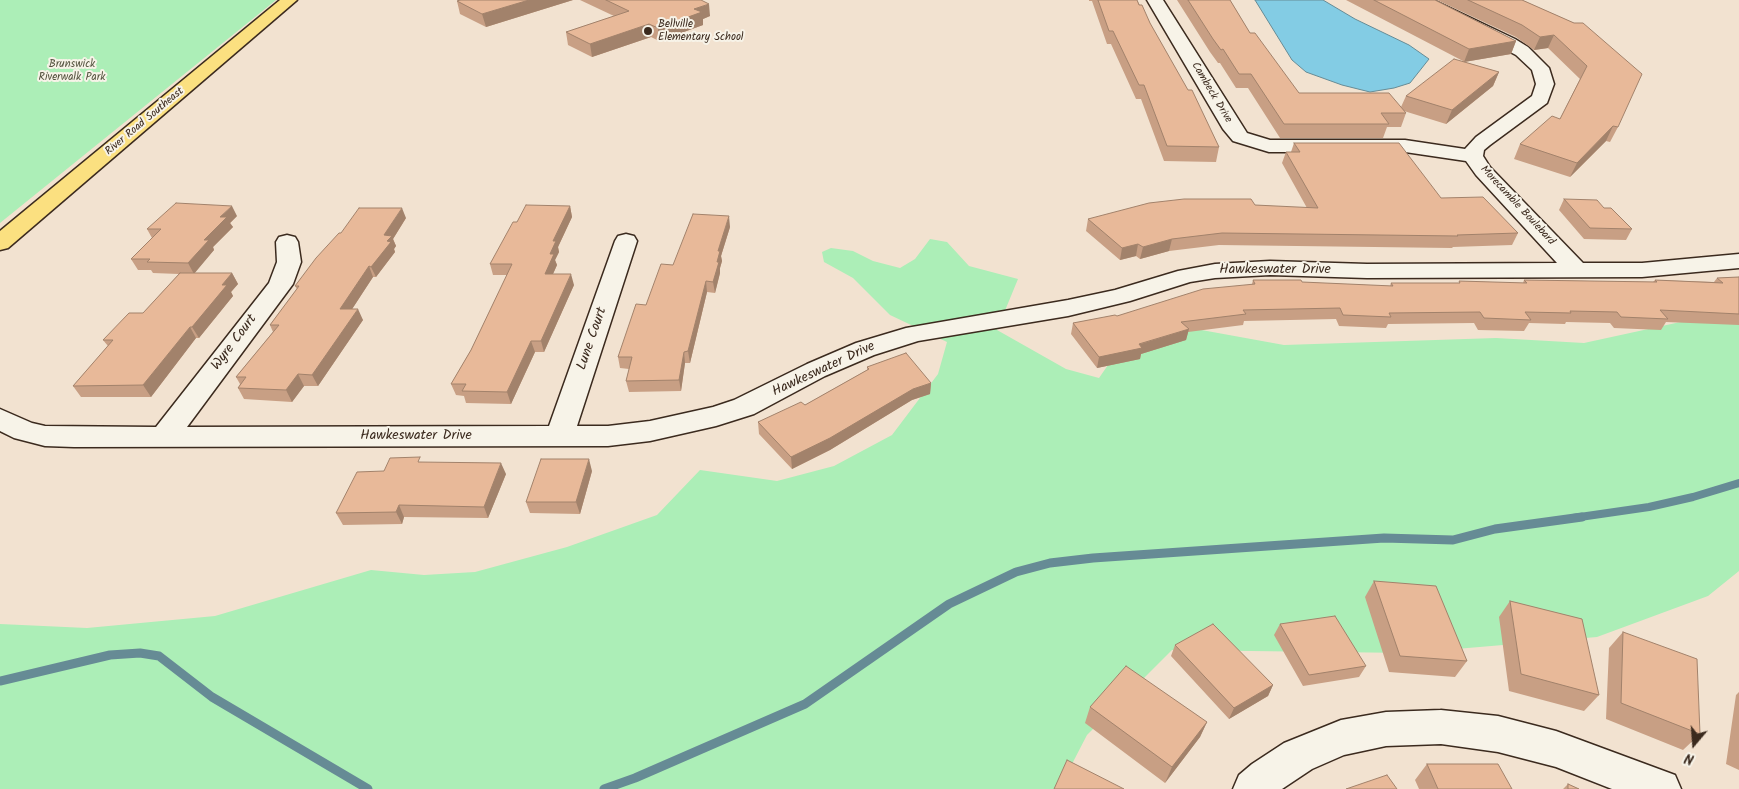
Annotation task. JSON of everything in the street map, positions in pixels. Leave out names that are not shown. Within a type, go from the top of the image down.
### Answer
[{"type":"main road","name":"River Road Southeast","points":[[0,243],[289,0]]},
{"type":"street","name":"Cambeck Drive","points":[[1155,0],[1233,129],[1240,137],[1268,146],[1405,146],[1473,156]]},
{"type":"street","name":"Morecamble Boulebard","points":[[1421,0],[1510,43],[1532,59],[1544,76],[1545,84],[1540,99],[1482,141],[1475,148],[1473,156],[1483,171],[1576,270]]},
{"type":"street","name":"Lune Court","points":[[559,437],[626,241]]},
{"type":"street","name":"Wyre Court","points":[[164,437],[281,284],[290,262],[288,242]]},
{"type":"street","name":"Hawkeswater Drive","points":[[0,419],[24,431],[45,436],[608,436],[650,432],[716,416],[744,407],[839,360],[888,341],[916,334],[1095,303],[1186,276],[1215,271],[1270,268],[1367,271],[1576,270],[1667,268],[1739,261]]},
{"type":"street","points":[[1253,789],[1266,777],[1298,756],[1342,738],[1386,729],[1441,727],[1498,734],[1556,749],[1661,789]]},
{"type":"green space","name":"Brunswick Riverwalk Park","points":[[0,0],[276,0],[0,223]]},
{"type":"green space","points":[[930,239],[947,242],[969,266],[1018,279],[997,330],[1066,369],[1099,378],[1126,339],[1174,325],[1284,345],[1496,338],[1584,343],[1685,321],[1739,317],[1739,571],[1708,596],[1597,637],[1409,653],[1172,650],[1087,735],[1059,789],[0,789],[0,624],[87,628],[215,616],[371,570],[424,575],[475,572],[567,547],[657,515],[700,470],[777,481],[834,466],[892,435],[938,374],[947,342],[890,315],[853,278],[824,262],[822,252],[831,248],[853,251],[873,261],[900,268],[915,259]]},
{"type":"water","points":[[1255,0],[1323,0],[1355,19],[1409,45],[1429,59],[1410,83],[1394,88],[1370,92],[1342,85],[1306,72],[1292,60]]},
{"type":"building","points":[[529,0],[482,14],[457,1]]},
{"type":"building","points":[[606,0],[701,0],[709,4],[694,9],[702,12],[658,28],[649,24],[590,44],[566,32],[629,11]]},
{"type":"building","points":[[1098,0],[1137,0],[1139,5],[1142,5],[1150,23],[1188,90],[1192,90],[1219,147],[1167,146],[1144,85],[1139,85],[1113,31],[1109,31]]},
{"type":"building","points":[[1188,0],[1230,0],[1250,33],[1255,33],[1299,93],[1389,93],[1406,113],[1381,113],[1389,124],[1284,124],[1251,74],[1239,74],[1223,49],[1221,50],[1213,39]]},
{"type":"building","points":[[1374,0],[1435,0],[1516,41],[1469,49]]},
{"type":"building","points":[[1468,0],[1522,0],[1574,23],[1583,23],[1642,74],[1618,127],[1613,126],[1577,163],[1520,144],[1552,116],[1560,119],[1587,66],[1554,35],[1540,37],[1522,25]]},
{"type":"building","points":[[1454,59],[1499,72],[1452,110],[1406,96]]},
{"type":"building","points":[[1294,143],[1399,143],[1441,198],[1483,197],[1518,233],[1458,236],[1222,233],[1172,239],[1143,247],[1138,244],[1122,248],[1088,219],[1149,203],[1184,199],[1251,199],[1255,205],[1318,208],[1286,152],[1300,152]]},
{"type":"building","points":[[1564,199],[1597,200],[1604,208],[1611,208],[1632,229],[1590,228]]},
{"type":"building","points":[[176,203],[232,206],[220,217],[227,217],[204,240],[209,240],[188,263],[147,262],[150,259],[131,259],[161,229],[147,229]]},
{"type":"building","points":[[526,205],[570,206],[553,241],[556,241],[550,254],[554,254],[545,274],[571,274],[541,341],[531,341],[507,392],[462,391],[466,384],[451,384],[471,350],[512,264],[490,264],[513,222],[517,222]]},
{"type":"building","points":[[359,208],[402,208],[384,235],[392,236],[387,241],[391,242],[371,267],[369,266],[340,309],[358,309],[312,375],[298,374],[286,390],[238,388],[246,377],[236,377],[279,325],[270,325],[299,286],[295,286],[316,258],[341,233]]},
{"type":"building","points":[[693,214],[729,216],[718,251],[720,251],[717,262],[719,262],[713,282],[706,281],[688,351],[684,352],[679,380],[626,381],[632,357],[618,357],[636,304],[646,305],[661,264],[673,265]]},
{"type":"building","points":[[180,273],[232,273],[222,285],[227,285],[143,385],[73,386],[113,340],[103,340],[129,313],[143,313]]},
{"type":"building","points":[[1739,277],[1739,314],[1660,310],[1668,319],[1621,317],[1617,312],[1570,311],[1571,313],[1525,312],[1531,320],[1484,318],[1480,312],[1389,313],[1391,317],[1343,315],[1340,308],[1243,310],[1246,314],[1181,322],[1189,329],[1139,344],[1142,348],[1099,357],[1073,323],[1117,316],[1203,289],[1255,284],[1253,280],[1301,280],[1302,282],[1393,286],[1391,283],[1460,283],[1459,281],[1527,283],[1524,280],[1657,282],[1655,280],[1723,283],[1717,278]]},
{"type":"building","points":[[906,353],[931,383],[913,389],[830,438],[791,457],[758,422],[801,402],[805,405],[869,369],[867,367]]},
{"type":"building","points":[[420,457],[418,462],[501,463],[484,507],[399,505],[396,512],[336,513],[357,472],[384,471],[390,458]]},
{"type":"building","points":[[541,459],[589,459],[576,502],[526,502]]},
{"type":"building","points":[[1374,581],[1436,586],[1467,661],[1400,656]]},
{"type":"building","points":[[1510,601],[1582,619],[1599,695],[1521,674]]},
{"type":"building","points":[[1335,616],[1366,666],[1309,675],[1280,624]]},
{"type":"building","points":[[1213,624],[1273,685],[1234,708],[1175,645]]},
{"type":"building","points":[[1623,632],[1697,659],[1700,734],[1621,703]]},
{"type":"building","points":[[1126,666],[1207,722],[1172,767],[1090,707]]},
{"type":"building","points":[[1067,760],[1124,789],[1054,789]]},
{"type":"building","points":[[1427,764],[1498,764],[1512,789],[1438,789]]},
{"type":"building","points":[[1387,775],[1397,789],[1346,789]]},
{"type":"building","points":[[1568,784],[1579,789],[1568,789]]},
{"type":"waterway","points":[[1573,518],[1649,507],[1693,497],[1739,483]]},
{"type":"waterway","points":[[604,789],[635,778],[805,704],[949,604],[1016,572],[1050,563],[1093,558],[1384,538],[1453,540],[1495,529],[1582,517]]},
{"type":"waterway","points":[[0,681],[110,655],[140,653],[159,656],[212,697],[368,789]]},
{"type":"place","name":"Bellville Elementary School","points":[[648,31]]}]
